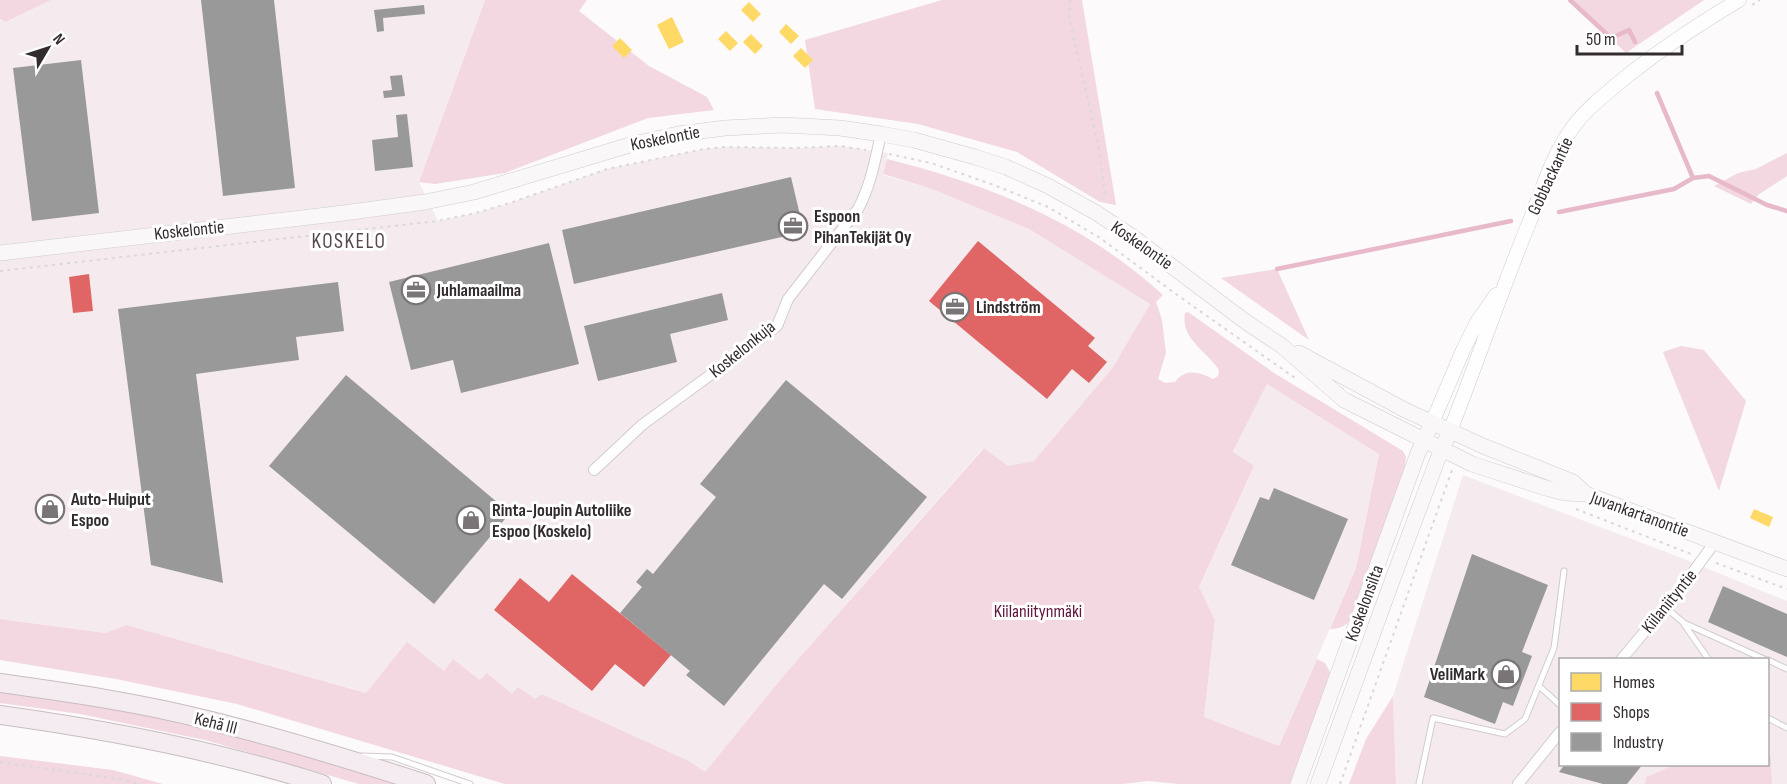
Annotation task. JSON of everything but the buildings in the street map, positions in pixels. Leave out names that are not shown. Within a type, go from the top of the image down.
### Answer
[{"type":"highway","name":"Kehä III","points":[[0,683],[83,694],[210,720],[337,755],[426,784]]},
{"type":"highway","name":"Kehä III","points":[[0,715],[71,725],[204,752],[322,784]]},
{"type":"main road","name":"Koskelontie","points":[[0,253],[425,202],[474,192],[633,144],[678,134],[725,128],[783,126],[840,128],[940,147],[1006,167],[1048,186],[1095,212],[1133,237],[1246,322],[1282,346],[1344,400],[1424,441]]},
{"type":"main road","name":"Koskelontie","points":[[1282,346],[1432,423],[1573,482],[1586,494]]},
{"type":"main road","name":"Koskelonsilta","points":[[1298,784],[1432,423]]},
{"type":"main road","name":"Koskelonsilta","points":[[1318,784],[1450,431]]},
{"type":"main road","name":"Juvankartanontie","points":[[1424,441],[1440,455],[1549,489],[1565,493],[1586,494],[1787,569]]},
{"type":"street","name":"Gobbackantie","points":[[1450,431],[1492,322],[1503,286],[1558,152],[1574,126],[1606,93],[1656,53],[1688,30],[1745,3]]},
{"type":"street","name":"Koskelonkuja","points":[[594,470],[642,425],[777,326],[788,299],[858,209],[868,187],[881,134]]},
{"type":"street","name":"Gobbackantie","points":[[1432,423],[1477,322],[1503,286]]},
{"type":"street","name":"Kiilaniityntie","points":[[1623,658],[1685,583],[1715,542]]},
{"type":"street","points":[[1518,784],[1559,733]]},
{"type":"lane","points":[[1419,784],[1433,718],[1505,734],[1525,719],[1554,648],[1564,571]]},
{"type":"lane","points":[[1665,607],[1683,623],[1708,658]]},
{"type":"lane","points":[[1683,623],[1762,658]]},
{"type":"lane","points":[[1769,661],[1787,669]]},
{"type":"lane","points":[[1539,686],[1559,704]]},
{"type":"lane","points":[[1769,719],[1787,728]]},
{"type":"lane","points":[[337,755],[392,757],[470,784]]},
{"type":"path","points":[[1070,0],[1069,18],[1098,144],[1105,192],[1095,212]]},
{"type":"path","points":[[1745,3],[1760,0]]},
{"type":"path","points":[[0,271],[438,221],[513,202],[607,169],[704,149],[840,146],[878,151],[931,163],[1048,207],[1100,238],[1296,378]]},
{"type":"path","points":[[1340,784],[1454,467],[1440,455]]},
{"type":"path","points":[[1571,507],[1787,589]]},
{"type":"path","points":[[0,762],[141,784]]},
{"type":"shaded area","points":[[51,0],[485,0],[419,182],[438,221],[513,202],[607,169],[704,149],[840,146],[888,153],[883,175],[929,188],[1029,229],[1150,304],[1113,367],[1034,461],[1008,466],[983,448],[786,673],[705,772],[689,761],[542,694],[536,699],[512,694],[480,680],[453,659],[444,671],[367,693],[127,625],[105,633],[0,619],[0,19],[7,22]]},
{"type":"shaded area","points":[[1267,384],[1379,454],[1356,568],[1279,746],[1204,717],[1215,620],[1199,587],[1254,466],[1233,453]]},
{"type":"shaded area","points":[[1463,475],[1674,555],[1787,601],[1787,784],[1772,784],[1771,758],[1769,757],[1769,658],[1559,658],[1559,766],[1669,766],[1646,777],[1645,784],[1396,784],[1393,696]]},
{"type":"green space","points":[[0,0],[51,0],[6,22],[0,19]]},
{"type":"green space","points":[[485,0],[587,0],[579,11],[649,66],[707,97],[714,110],[648,118],[505,173],[435,184],[419,182]]},
{"type":"green space","points":[[942,0],[1082,0],[1116,205],[1100,202],[1017,152],[918,124],[815,109],[805,40]]},
{"type":"green space","points":[[1570,0],[1704,0],[1626,53]]},
{"type":"green space","points":[[1787,153],[1787,176],[1758,195],[1751,204],[1714,186],[1738,173],[1756,169]]},
{"type":"green space","name":"Kiilaniitynmäki","points":[[887,159],[962,181],[1034,209],[1101,247],[1132,269],[1163,295],[1156,302],[1162,320],[1166,353],[1158,379],[1165,383],[1175,382],[1188,373],[1197,373],[1213,379],[1218,376],[1219,370],[1214,363],[1190,337],[1185,322],[1185,313],[1188,312],[1274,373],[1403,451],[1406,457],[1405,466],[1350,621],[1336,629],[1330,629],[1356,568],[1379,454],[1267,384],[1233,452],[1254,466],[1199,587],[1215,620],[1204,717],[1279,746],[1317,659],[1325,663],[1331,674],[1291,784],[1179,784],[1148,781],[1123,784],[505,784],[237,704],[116,679],[0,660],[0,619],[105,633],[127,625],[366,693],[407,642],[444,671],[453,659],[480,680],[487,673],[512,694],[518,687],[535,699],[542,694],[689,761],[705,772],[786,673],[984,448],[1008,466],[1034,461],[1113,367],[1150,304],[1029,229],[929,188],[883,174]]},
{"type":"green space","points":[[1277,269],[1309,340],[1221,278]]},
{"type":"green space","points":[[1681,346],[1704,350],[1746,401],[1719,491],[1663,352]]},
{"type":"green space","points":[[0,691],[121,710],[200,728],[318,760],[395,784],[359,784],[205,740],[80,714],[0,703]]},
{"type":"green space","points":[[1393,696],[1396,784],[1349,784],[1366,739]]},
{"type":"green space","points":[[0,756],[113,770],[163,784],[0,784]]},
{"type":"green space","points":[[1769,756],[1771,757],[1772,784],[1645,784],[1646,777],[1669,766],[1769,766]]},
{"type":"waterway","points":[[1570,0],[1611,38],[1629,30],[1635,42]]},
{"type":"waterway","points":[[1657,93],[1693,178],[1709,176],[1767,205],[1787,211]]},
{"type":"waterway","points":[[1559,212],[1674,189],[1693,178]]},
{"type":"waterway","points":[[1277,269],[1511,221]]},
{"type":"place","name":"Espoon PihanTekijät Oy","points":[[793,226]]},
{"type":"place","name":"Juhlamaailma","points":[[416,290]]},
{"type":"place","name":"Lindström","points":[[955,307]]},
{"type":"place","name":"Auto-Huiput Espoo","points":[[50,509]]},
{"type":"place","name":"Rinta-Joupin Autoliike Espoo (Koskelo)","points":[[471,520]]},
{"type":"place","name":"VeliMark","points":[[1506,674]]},
{"type":"district","name":"KOSKELO","points":[[349,241]]}]
